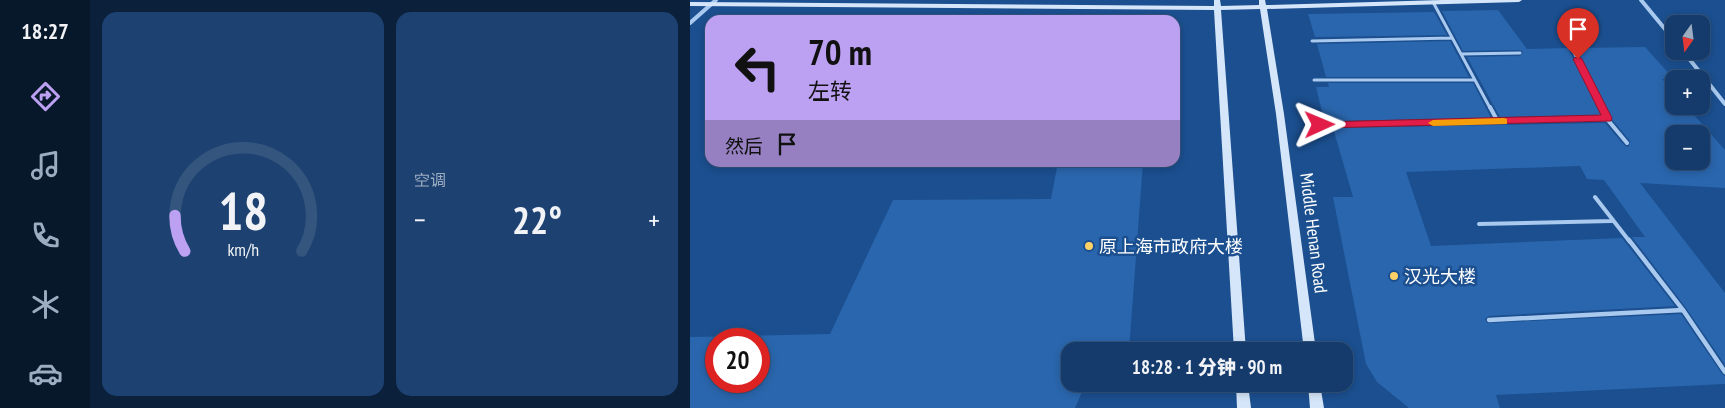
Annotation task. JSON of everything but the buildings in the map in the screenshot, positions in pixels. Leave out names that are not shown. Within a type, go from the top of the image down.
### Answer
[{"type":"street","points":[[690,4],[713,2],[1262,4],[1519,0]]},
{"type":"street","points":[[1641,0],[1665,29]]},
{"type":"street","points":[[690,23],[713,2]]},
{"type":"street","points":[[1217,4],[1239,342]]},
{"type":"street","name":"Middle Henan Road","points":[[1262,4],[1280,114],[1309,342]]},
{"type":"street","points":[[1690,60],[1725,104]]},
{"type":"street","points":[[1243,392],[1244,408]]},
{"type":"street","points":[[1315,392],[1317,408]]},
{"type":"lane","points":[[1433,2],[1498,122]]},
{"type":"lane","points":[[1312,41],[1452,38]]},
{"type":"lane","points":[[1570,44],[1608,118],[1627,143]]},
{"type":"lane","points":[[1461,54],[1520,53]]},
{"type":"lane","points":[[1314,80],[1474,80]]},
{"type":"lane","points":[[1320,125],[1608,118]]},
{"type":"lane","points":[[1595,197],[1683,310],[1725,372]]},
{"type":"lane","points":[[1479,224],[1612,221]]},
{"type":"lane","points":[[1489,320],[1683,310]]},
{"type":"slow traffic","points":[[1433,123],[1504,121]]},
{"type":"place","name":"原上海市政府大楼","points":[[1089,246]]},
{"type":"place","name":"汉光大楼","points":[[1394,276]]},
{"type":"route","points":[[1320,125],[1608,118],[1578,59]]}]
